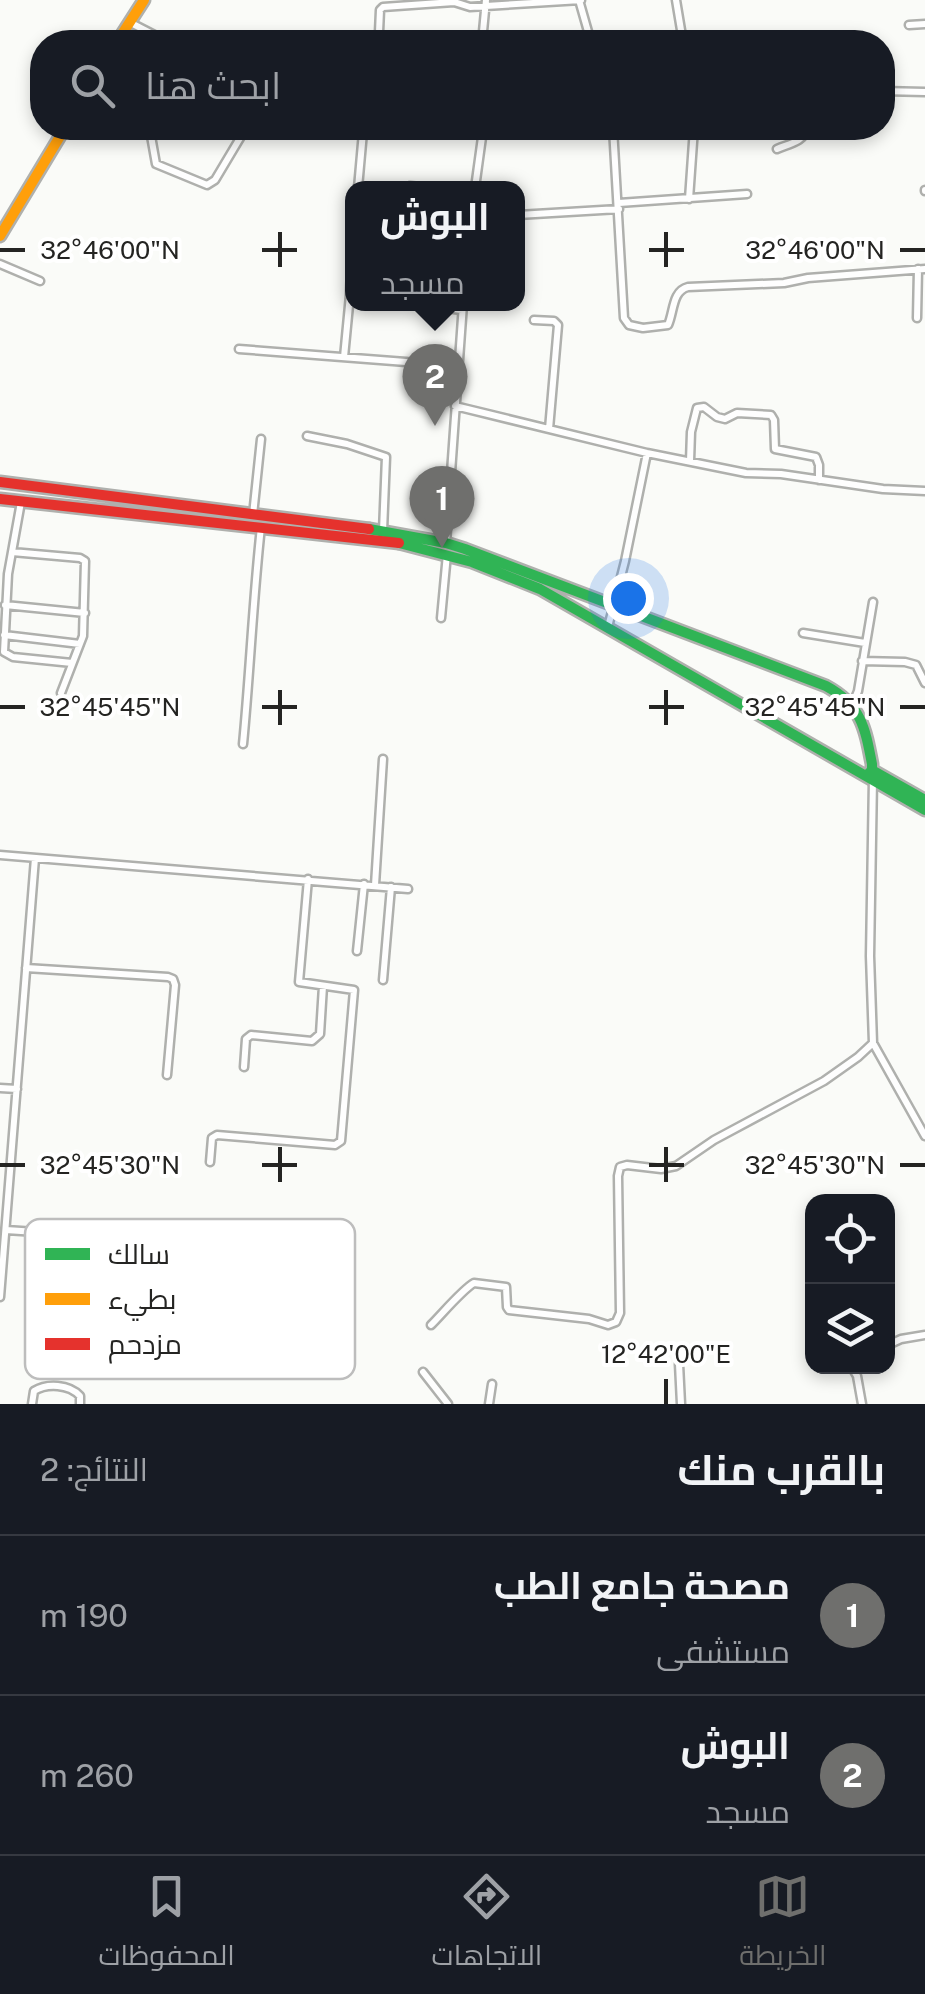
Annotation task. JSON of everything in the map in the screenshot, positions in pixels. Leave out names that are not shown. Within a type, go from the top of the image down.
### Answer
[{"type":"street","points":[[124,30],[144,0]]},
{"type":"street","points":[[379,30],[383,7],[580,0],[588,30]]},
{"type":"street","points":[[676,0],[681,30]]},
{"type":"street","points":[[483,30],[486,3]]},
{"type":"street","points":[[129,22],[145,30]]},
{"type":"street","points":[[909,25],[925,24]]},
{"type":"street","points":[[895,91],[925,92]]},
{"type":"street","points":[[0,236],[58,140]]},
{"type":"street","points":[[152,140],[156,164],[207,185],[215,180],[239,140]]},
{"type":"street","points":[[359,181],[362,140]]},
{"type":"street","points":[[476,181],[482,140]]},
{"type":"street","points":[[614,140],[624,318],[629,325],[668,325],[677,294],[688,286],[784,284],[808,278],[921,269],[917,318]]},
{"type":"street","points":[[689,199],[693,140]]},
{"type":"street","points":[[776,149],[798,140]]},
{"type":"street","points":[[525,215],[747,194]]},
{"type":"street","points":[[0,264],[40,281]]},
{"type":"street","points":[[344,357],[349,311]]},
{"type":"street","points":[[440,618],[462,311]]},
{"type":"street","points":[[534,320],[554,320],[558,325],[549,430]]},
{"type":"street","points":[[239,349],[406,362],[457,370]]},
{"type":"street","points":[[455,406],[647,453],[746,472],[925,491]]},
{"type":"street","points":[[690,461],[696,408],[704,407],[725,420],[737,413],[764,414],[774,420],[775,449],[816,458],[819,480]]},
{"type":"street","points":[[308,436],[386,456],[383,532]]},
{"type":"street","points":[[252,515],[261,438]]},
{"type":"street","points":[[608,628],[647,453]]},
{"type":"street","points":[[0,482],[261,525],[447,548]]},
{"type":"street","points":[[0,499],[252,515],[383,532],[447,548],[506,572],[613,605],[825,685],[853,703],[864,722],[870,775],[872,1044],[925,1136]]},
{"type":"street","points":[[21,500],[3,647],[9,655],[72,664]]},
{"type":"street","points":[[244,744],[261,525]]},
{"type":"street","points":[[12,552],[83,559],[86,564],[80,644],[61,693]]},
{"type":"street","points":[[543,584],[608,628],[925,810]]},
{"type":"street","points":[[853,703],[873,602]]},
{"type":"street","points":[[6,606],[85,614]]},
{"type":"street","points":[[803,634],[864,644]]},
{"type":"street","points":[[4,635],[80,644]]},
{"type":"street","points":[[862,661],[916,665],[925,684]]},
{"type":"street","points":[[375,885],[382,759]]},
{"type":"street","points":[[870,775],[925,800]]},
{"type":"street","points":[[0,855],[408,888]]},
{"type":"street","points":[[0,1297],[35,858]]},
{"type":"street","points":[[210,1162],[214,1135],[335,1145],[341,1142],[354,990],[301,984],[308,879]]},
{"type":"street","points":[[357,951],[364,884]]},
{"type":"street","points":[[382,980],[392,887]]},
{"type":"street","points":[[26,968],[173,979],[167,1075]]},
{"type":"street","points":[[244,1067],[246,1038],[250,1035],[312,1041],[319,1036],[323,986]]},
{"type":"street","points":[[431,1325],[472,1283],[506,1288],[509,1310],[589,1319],[608,1325],[616,1322],[620,1313],[620,1167],[676,1166],[714,1140],[824,1080],[872,1044]]},
{"type":"street","points":[[0,1088],[17,1088]]},
{"type":"street","points":[[895,1342],[925,1335]]},
{"type":"street","points":[[679,1364],[681,1404]]},
{"type":"street","points":[[423,1372],[448,1404]]},
{"type":"street","points":[[856,1374],[862,1404]]},
{"type":"street","points":[[490,1404],[492,1384]]},
{"type":"street","points":[[31,1403],[36,1390],[52,1386],[76,1391],[80,1404]]},
{"type":"street","points":[[438,1390],[438,1404]]},
{"type":"traffic: fast","points":[[369,529],[465,549],[826,686],[847,701],[860,718],[872,764],[866,776]]},
{"type":"traffic: fast","points":[[399,543],[472,562],[540,589],[925,810]]},
{"type":"traffic: fast","points":[[872,770],[925,800]]},
{"type":"traffic: slow","points":[[125,30],[144,0]]},
{"type":"traffic: slow","points":[[0,236],[58,140]]},
{"type":"traffic: jam","points":[[0,482],[369,529]]},
{"type":"traffic: jam","points":[[0,499],[399,543]]},
{"type":"place","name":"البوش","points":[[435,426]]},
{"type":"place","name":"مصحة جامع الطب","points":[[442,548]]}]
